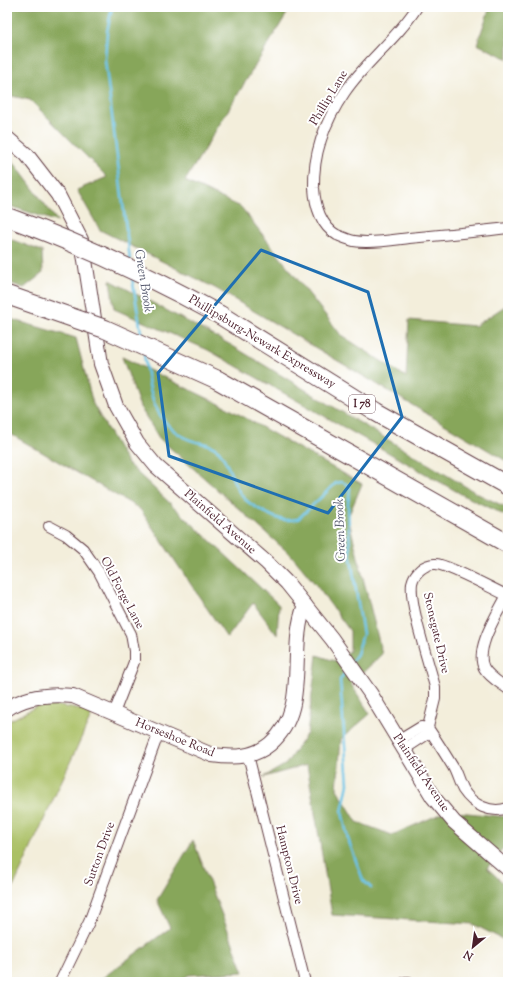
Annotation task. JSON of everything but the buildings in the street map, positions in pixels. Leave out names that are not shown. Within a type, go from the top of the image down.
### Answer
[{"type":"highway","name":"Phillipsburg-Newark Expressway","points":[[7,217],[92,251],[183,295],[220,315],[376,412],[508,486]]},
{"type":"highway","points":[[7,296],[105,329],[218,380],[508,544]]},
{"type":"main road","name":"Plainfield Avenue","points":[[7,138],[27,155],[44,174],[58,195],[78,234],[86,260],[101,364],[116,406],[133,437],[156,466],[267,563],[305,605],[340,650],[370,693],[433,797],[454,822],[508,869]]},
{"type":"main road","name":"Horseshoe Road","points":[[7,709],[38,696],[60,695],[84,700],[212,755],[229,758],[248,755],[267,746],[277,738],[285,728],[292,713],[295,698],[298,629],[305,605]]},
{"type":"street","name":"Phillip Lane","points":[[417,7],[404,26],[356,76],[321,135],[316,155],[314,178],[315,198],[319,214],[332,232],[354,241],[387,240],[508,228]]},
{"type":"street","name":"Old Forge Lane","points":[[49,526],[66,535],[84,550],[99,572],[131,634],[134,662],[114,713]]},
{"type":"street","name":"Stonegate Drive","points":[[428,728],[435,698],[435,687],[414,604],[412,582],[420,569],[427,564],[440,564],[507,596]]},
{"type":"street","points":[[507,596],[482,646],[481,657],[484,668],[488,673],[508,689]]},
{"type":"street","points":[[401,746],[421,727],[428,728],[454,770],[463,789],[472,801],[489,810],[496,811],[508,808]]},
{"type":"street","name":"Sutton Drive","points":[[60,982],[89,922],[159,732]]},
{"type":"street","name":"Hampton Drive","points":[[248,755],[306,982]]},
{"type":"highlighted area","points":[[261,250],[368,292],[402,417],[328,513],[169,456],[158,373]]},
{"type":"green space","points":[[7,7],[291,7],[185,181],[241,207],[341,335],[406,377],[409,320],[475,326],[508,304],[508,462],[215,288],[100,230],[77,190],[107,177],[30,100],[7,95]]},
{"type":"green space","points":[[490,7],[508,7],[508,59],[477,44]]},
{"type":"green space","points":[[7,157],[15,164],[58,222],[7,205]]},
{"type":"green space","points":[[7,238],[42,251],[43,273],[24,288],[7,282]]},
{"type":"green space","points":[[110,280],[231,345],[478,494],[508,508],[508,517],[461,494],[208,350],[114,309]]},
{"type":"green space","points":[[7,318],[76,338],[93,404],[127,463],[279,605],[277,635],[253,603],[227,638],[140,509],[7,432]]},
{"type":"green space","points":[[122,357],[228,408],[362,484],[348,517],[382,654],[351,684],[370,714],[341,739],[337,789],[357,822],[392,835],[447,811],[508,817],[508,842],[487,868],[508,887],[508,942],[473,924],[332,915],[307,765],[264,777],[286,764],[307,733],[317,655],[335,661],[350,651],[350,631],[316,585],[292,556],[159,438],[140,407]]},
{"type":"green space","points":[[43,703],[93,712],[7,901],[7,722]]},
{"type":"green space","points":[[193,840],[244,972],[189,975],[177,982],[97,982],[170,928],[157,900]]},
{"type":"waterway","name":"Green Brook","points":[[112,7],[107,32],[105,60],[130,260]]},
{"type":"waterway","name":"Green Brook","points":[[132,277],[142,338]]},
{"type":"waterway","name":"Green Brook","points":[[144,354],[154,404],[167,424],[176,432],[188,439],[212,446],[219,451],[226,462],[239,492],[255,507],[276,518],[287,520],[298,519],[336,483],[342,482],[348,485],[350,488],[348,504],[350,553],[363,634],[357,654],[352,661]]},
{"type":"waterway","name":"Green Brook","points":[[347,669],[340,680],[348,784],[342,812],[348,839],[363,880],[371,888]]}]
